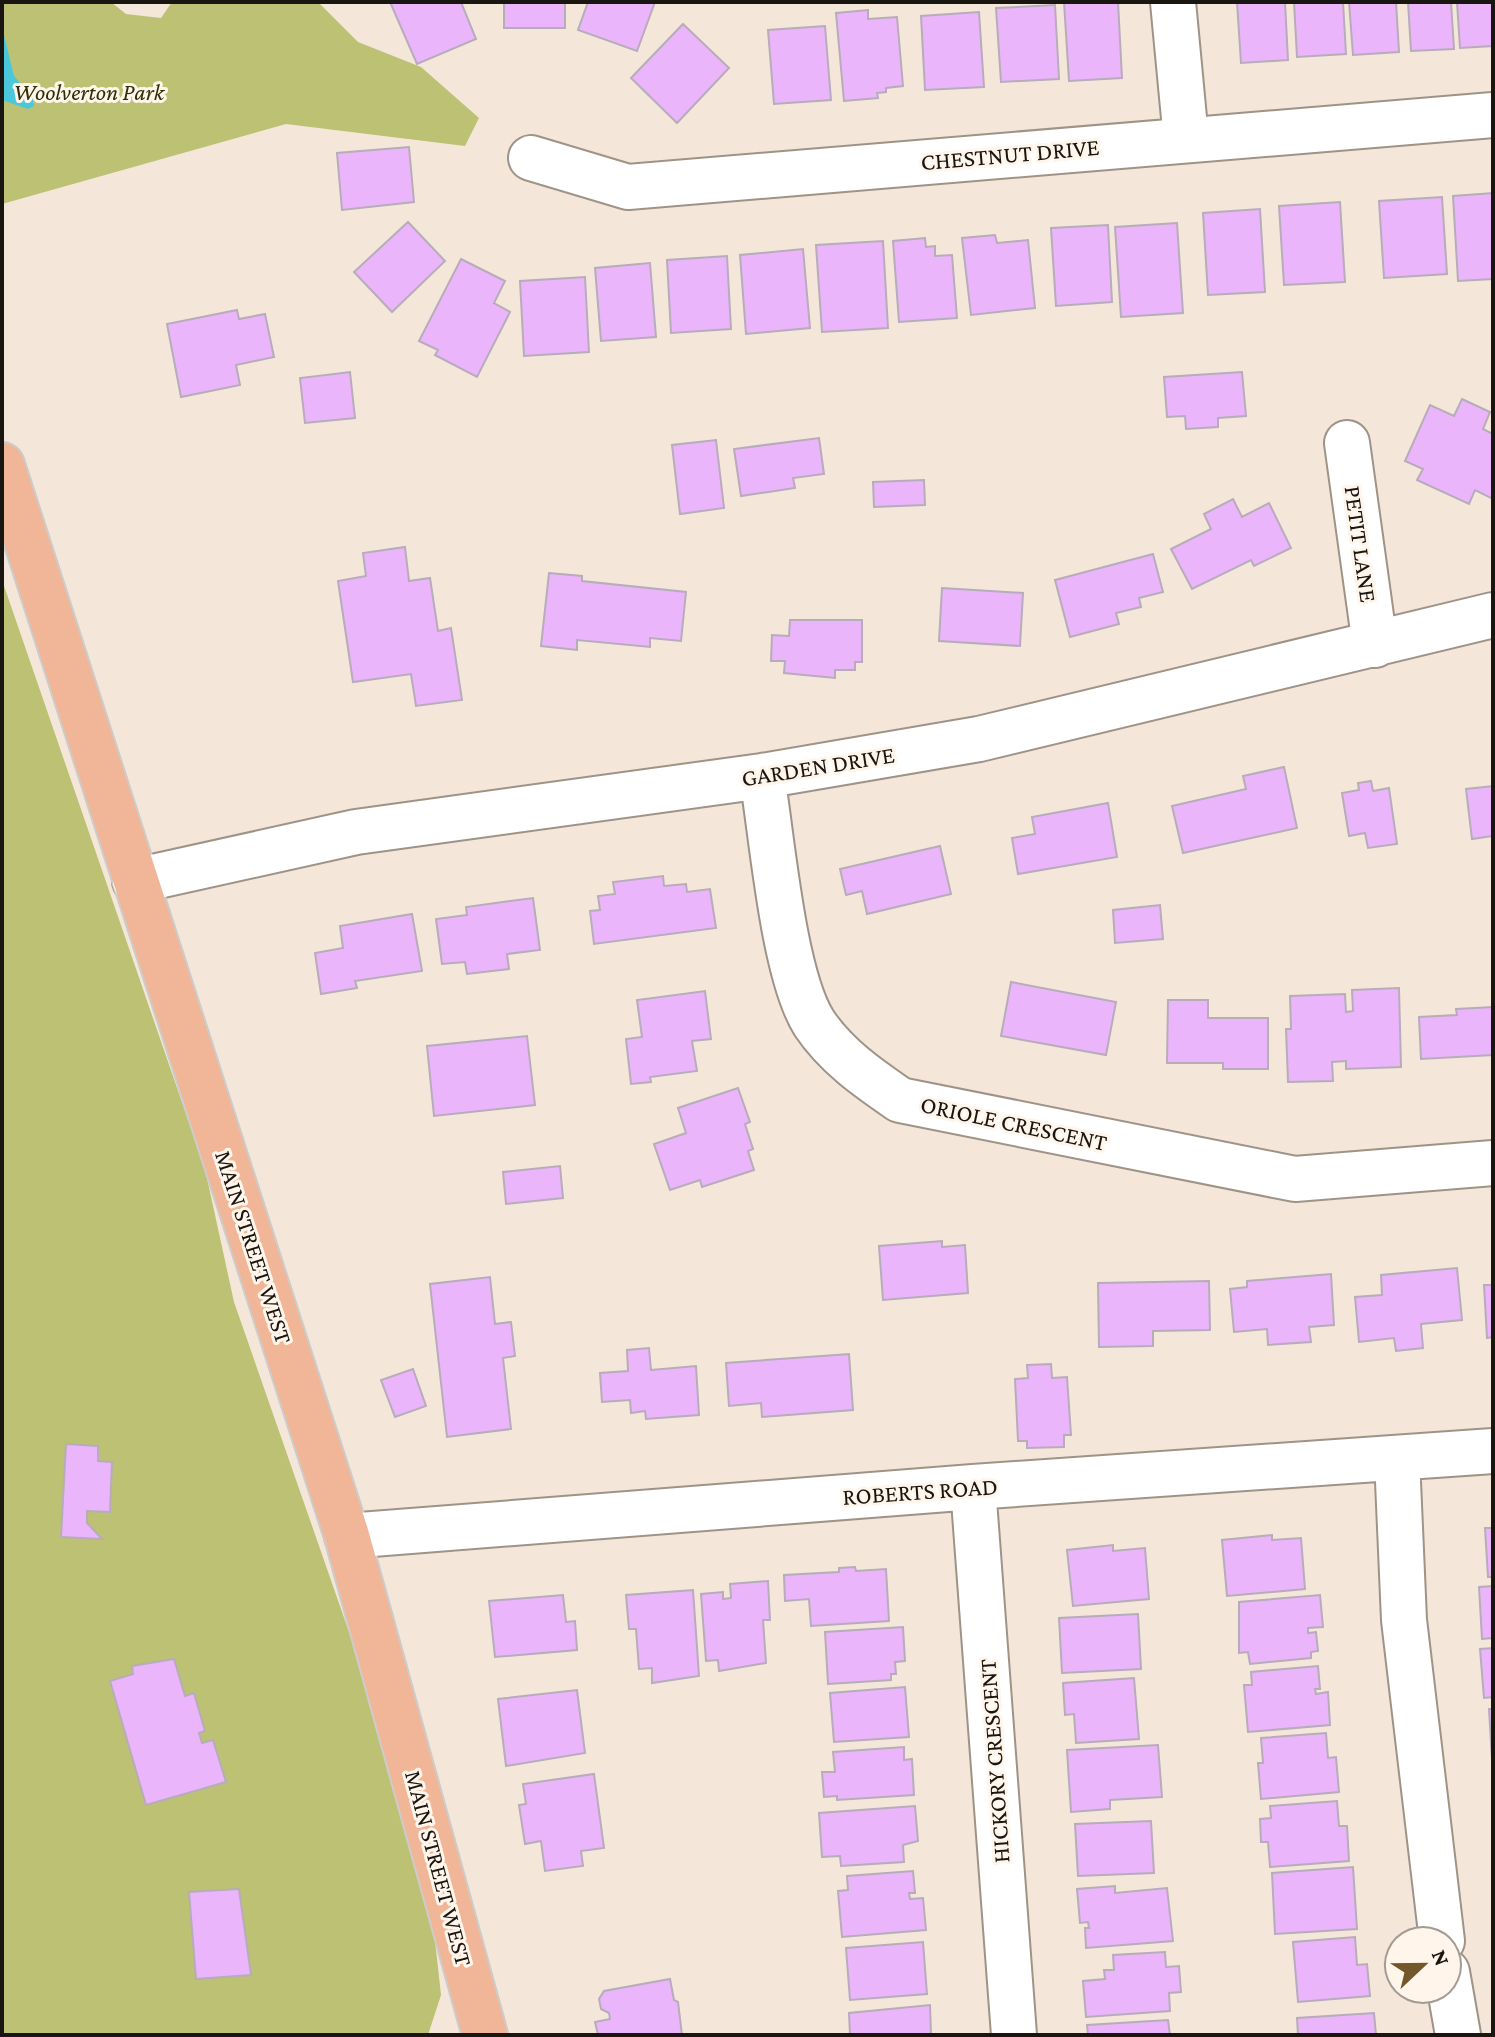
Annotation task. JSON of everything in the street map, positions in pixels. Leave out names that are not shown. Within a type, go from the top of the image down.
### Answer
[{"type":"main road","name":"MAIN STREET WEST","points":[[2,465],[347,1536],[485,2035]]},
{"type":"street","points":[[1173,2],[1186,139]]},
{"type":"street","name":"CHESTNUT DRIVE","points":[[531,158],[628,187],[1493,115]]},
{"type":"street","name":"PETIT LANE","points":[[1347,443],[1375,645]]},
{"type":"street","name":"GARDEN DRIVE","points":[[135,881],[356,832],[762,776],[979,739],[1493,615]]},
{"type":"street","name":"ORIOLE CRESCENT","points":[[762,776],[792,960],[813,1021],[848,1063],[900,1100],[1295,1179],[1493,1163]]},
{"type":"street","name":"ROBERTS ROAD","points":[[347,1536],[973,1487],[1493,1451]]},
{"type":"street","points":[[1397,1458],[1404,1620],[1440,1925]]},
{"type":"street","name":"HICKORY CRESCENT","points":[[973,1487],[1014,2035]]},
{"type":"street","points":[[1453,2005],[1458,2035]]},
{"type":"green space","name":"Woolverton Park","points":[[2,2],[111,2],[126,14],[161,18],[172,2],[318,2],[358,42],[421,67],[479,118],[465,146],[286,124],[2,204]]},
{"type":"green space","points":[[2,580],[205,1169],[234,1302],[425,1850],[441,1995],[428,2035],[2,2035]]},
{"type":"water","points":[[2,27],[14,76],[32,96],[34,106],[28,109],[2,100]]},
{"type":"building","points":[[390,2],[461,2],[476,39],[417,64]]},
{"type":"building","points":[[504,2],[565,2],[565,28],[504,28]]},
{"type":"building","points":[[588,2],[655,2],[637,51],[578,30]]},
{"type":"building","points":[[1064,2],[1118,2],[1122,78],[1069,81]]},
{"type":"building","points":[[1237,2],[1285,2],[1288,60],[1241,63]]},
{"type":"building","points":[[1294,2],[1343,2],[1346,54],[1297,57]]},
{"type":"building","points":[[1349,2],[1396,2],[1399,52],[1353,55]]},
{"type":"building","points":[[1408,2],[1451,2],[1454,49],[1411,51]]},
{"type":"building","points":[[1457,2],[1493,2],[1493,46],[1460,48]]},
{"type":"building","points":[[1055,5],[1059,79],[1001,82],[996,8]]},
{"type":"building","points":[[868,10],[868,19],[897,17],[903,86],[886,88],[886,92],[877,93],[878,98],[844,101],[836,13]]},
{"type":"building","points":[[979,12],[984,87],[925,90],[921,16]]},
{"type":"building","points":[[683,24],[729,68],[677,123],[631,78]]},
{"type":"building","points":[[825,26],[831,100],[774,104],[768,30]]},
{"type":"building","points":[[409,147],[414,202],[342,210],[337,153]]},
{"type":"building","points":[[1493,193],[1493,279],[1458,281],[1453,196]]},
{"type":"building","points":[[1442,197],[1447,274],[1384,278],[1379,201]]},
{"type":"building","points":[[1340,202],[1345,282],[1284,285],[1279,206]]},
{"type":"building","points":[[1260,209],[1265,292],[1208,295],[1203,213]]},
{"type":"building","points":[[408,222],[445,261],[392,312],[354,272]]},
{"type":"building","points":[[1177,223],[1183,313],[1121,317],[1115,227]]},
{"type":"building","points":[[1108,225],[1112,302],[1056,306],[1051,228]]},
{"type":"building","points":[[995,235],[997,243],[1028,240],[1035,308],[971,315],[962,238]]},
{"type":"building","points":[[925,238],[926,247],[935,246],[935,256],[952,255],[957,318],[899,322],[893,241]]},
{"type":"building","points":[[883,241],[888,328],[822,332],[816,245]]},
{"type":"building","points":[[803,249],[810,328],[746,334],[740,255]]},
{"type":"building","points":[[727,256],[731,329],[671,333],[667,260]]},
{"type":"building","points":[[461,259],[505,281],[494,303],[510,312],[477,377],[435,355],[438,350],[419,341]]},
{"type":"building","points":[[650,263],[656,337],[601,341],[595,268]]},
{"type":"building","points":[[585,277],[589,352],[524,356],[520,281]]},
{"type":"building","points":[[237,310],[239,319],[265,314],[274,357],[236,365],[240,385],[181,397],[167,324]]},
{"type":"building","points":[[350,372],[355,418],[305,423],[300,378]]},
{"type":"building","points":[[1242,372],[1246,416],[1218,418],[1218,427],[1186,429],[1185,416],[1167,417],[1164,377]]},
{"type":"building","points":[[1462,399],[1490,412],[1483,429],[1493,434],[1493,499],[1475,490],[1469,504],[1417,480],[1423,469],[1405,461],[1430,405],[1454,416]]},
{"type":"building","points":[[819,438],[824,474],[793,478],[795,488],[741,496],[734,449]]},
{"type":"building","points":[[716,440],[724,508],[680,514],[672,445]]},
{"type":"building","points":[[924,480],[925,505],[874,507],[873,482]]},
{"type":"building","points":[[1233,499],[1242,517],[1269,503],[1291,548],[1254,566],[1251,560],[1192,589],[1171,549],[1211,529],[1204,514]]},
{"type":"building","points":[[405,547],[409,581],[430,578],[438,631],[451,628],[462,700],[416,706],[411,674],[353,682],[338,581],[366,576],[363,553]]},
{"type":"building","points":[[1153,554],[1163,592],[1139,598],[1141,607],[1116,613],[1119,624],[1070,637],[1055,580]]},
{"type":"building","points":[[549,573],[582,576],[582,581],[686,592],[681,641],[650,638],[650,647],[577,640],[577,650],[541,646]]},
{"type":"building","points":[[942,588],[1023,593],[1020,646],[939,641]]},
{"type":"building","points":[[790,620],[862,620],[862,662],[855,662],[855,670],[835,670],[835,678],[784,673],[785,661],[771,661],[772,635],[789,636]]},
{"type":"building","points":[[1284,767],[1297,828],[1183,853],[1172,806],[1246,789],[1243,776]]},
{"type":"building","points":[[1371,781],[1373,791],[1389,788],[1397,844],[1368,848],[1365,833],[1349,836],[1342,793],[1359,790],[1358,783]]},
{"type":"building","points":[[1493,786],[1493,836],[1472,839],[1466,789]]},
{"type":"building","points":[[1108,803],[1117,857],[1018,874],[1012,838],[1035,834],[1032,817]]},
{"type":"building","points":[[940,846],[951,894],[867,914],[862,891],[846,895],[840,869]]},
{"type":"building","points":[[663,876],[664,886],[686,884],[687,892],[710,889],[716,928],[594,944],[590,911],[600,910],[598,896],[615,894],[613,882]]},
{"type":"building","points":[[533,898],[540,950],[507,954],[509,969],[467,974],[465,962],[442,964],[436,919],[467,915],[466,907]]},
{"type":"building","points":[[1160,905],[1163,939],[1115,943],[1113,910]]},
{"type":"building","points":[[412,914],[422,971],[355,981],[357,988],[321,994],[315,953],[343,948],[340,926]]},
{"type":"building","points":[[1011,982],[1116,1002],[1106,1055],[1001,1036]]},
{"type":"building","points":[[1399,988],[1401,1067],[1346,1069],[1346,1061],[1332,1062],[1333,1081],[1288,1082],[1286,1029],[1291,1029],[1290,996],[1345,994],[1346,1012],[1353,1011],[1352,990]]},
{"type":"building","points":[[705,991],[711,1039],[692,1041],[697,1071],[650,1077],[651,1082],[631,1084],[626,1039],[642,1037],[637,1000]]},
{"type":"building","points":[[1168,1000],[1208,1000],[1208,1018],[1268,1018],[1268,1069],[1223,1069],[1223,1063],[1167,1063]]},
{"type":"building","points":[[1493,1007],[1493,1055],[1421,1059],[1419,1017],[1457,1015],[1456,1009]]},
{"type":"building","points":[[527,1036],[535,1105],[434,1116],[427,1046]]},
{"type":"building","points":[[738,1088],[750,1122],[745,1124],[753,1149],[748,1151],[754,1170],[702,1187],[700,1180],[670,1190],[654,1144],[686,1133],[678,1108]]},
{"type":"building","points":[[560,1166],[563,1198],[506,1204],[503,1172]]},
{"type":"building","points":[[942,1241],[942,1247],[965,1245],[968,1293],[883,1300],[879,1246]]},
{"type":"building","points":[[1457,1268],[1462,1320],[1421,1324],[1423,1348],[1396,1351],[1394,1338],[1359,1342],[1355,1297],[1382,1295],[1381,1275]]},
{"type":"building","points":[[1331,1274],[1334,1325],[1309,1327],[1311,1342],[1268,1345],[1267,1329],[1234,1332],[1230,1289],[1247,1287],[1247,1281]]},
{"type":"building","points":[[490,1277],[495,1324],[511,1322],[515,1356],[503,1358],[511,1429],[447,1437],[430,1284]]},
{"type":"building","points":[[1209,1281],[1210,1330],[1153,1331],[1153,1346],[1099,1347],[1098,1283]]},
{"type":"building","points":[[1484,1285],[1493,1285],[1493,1337],[1487,1338]]},
{"type":"building","points":[[649,1348],[651,1370],[696,1366],[699,1415],[646,1419],[645,1411],[631,1413],[630,1400],[602,1402],[600,1373],[628,1371],[627,1350]]},
{"type":"building","points":[[849,1354],[853,1410],[762,1417],[761,1403],[729,1406],[726,1363]]},
{"type":"building","points":[[1051,1364],[1052,1378],[1067,1377],[1071,1435],[1064,1435],[1064,1447],[1027,1448],[1027,1441],[1018,1441],[1015,1379],[1028,1378],[1027,1365]]},
{"type":"building","points":[[413,1369],[426,1406],[395,1417],[381,1380]]},
{"type":"building","points":[[66,1444],[98,1446],[98,1461],[112,1462],[110,1512],[87,1511],[87,1523],[102,1539],[61,1537]]},
{"type":"building","points":[[1485,1528],[1493,1528],[1493,1577],[1488,1577]]},
{"type":"building","points":[[1272,1535],[1272,1540],[1301,1538],[1305,1589],[1227,1596],[1222,1540]]},
{"type":"building","points":[[1113,1545],[1113,1551],[1145,1548],[1149,1599],[1073,1606],[1067,1550]]},
{"type":"building","points":[[855,1567],[856,1571],[886,1569],[889,1621],[811,1626],[809,1599],[785,1601],[784,1575],[839,1572],[839,1568]]},
{"type":"building","points":[[768,1581],[770,1620],[763,1620],[766,1663],[719,1671],[718,1660],[706,1661],[701,1594],[723,1592],[723,1599],[731,1598],[730,1584]]},
{"type":"building","points":[[1493,1586],[1493,1638],[1482,1639],[1479,1587]]},
{"type":"building","points":[[693,1590],[699,1676],[652,1683],[652,1668],[639,1669],[636,1629],[629,1629],[626,1595]]},
{"type":"building","points":[[563,1595],[566,1622],[575,1621],[577,1650],[495,1657],[489,1601]]},
{"type":"building","points":[[1320,1595],[1323,1627],[1308,1628],[1308,1633],[1316,1632],[1318,1651],[1311,1652],[1311,1658],[1250,1664],[1248,1652],[1239,1653],[1239,1602]]},
{"type":"building","points":[[1138,1614],[1141,1669],[1062,1673],[1059,1618]]},
{"type":"building","points":[[903,1627],[905,1661],[895,1662],[896,1674],[891,1674],[891,1680],[828,1684],[825,1632]]},
{"type":"building","points":[[1493,1648],[1493,1697],[1484,1698],[1480,1649]]},
{"type":"building","points":[[174,1659],[185,1696],[194,1693],[205,1731],[199,1733],[202,1743],[213,1740],[226,1782],[146,1805],[110,1681],[133,1674],[132,1666]]},
{"type":"building","points":[[1318,1666],[1320,1689],[1315,1689],[1316,1694],[1328,1692],[1330,1725],[1248,1732],[1244,1685],[1252,1685],[1251,1672]]},
{"type":"building","points":[[1134,1678],[1139,1739],[1076,1743],[1074,1714],[1065,1715],[1063,1683]]},
{"type":"building","points":[[905,1687],[909,1737],[834,1742],[830,1693]]},
{"type":"building","points":[[577,1690],[585,1753],[506,1766],[498,1699]]},
{"type":"building","points":[[1489,1709],[1493,1709],[1493,1760],[1492,1760]]},
{"type":"building","points":[[1326,1733],[1328,1758],[1336,1757],[1339,1792],[1261,1799],[1258,1763],[1263,1763],[1261,1738]]},
{"type":"building","points":[[1158,1745],[1162,1797],[1110,1800],[1110,1809],[1071,1812],[1067,1750]]},
{"type":"building","points":[[904,1747],[904,1760],[912,1759],[914,1795],[837,1800],[837,1796],[824,1797],[822,1772],[835,1772],[833,1752]]},
{"type":"building","points":[[594,1774],[604,1848],[581,1851],[583,1866],[545,1871],[541,1841],[525,1844],[519,1805],[526,1804],[523,1784]]},
{"type":"building","points":[[1337,1801],[1339,1826],[1347,1826],[1349,1861],[1270,1867],[1268,1842],[1261,1842],[1260,1819],[1271,1818],[1270,1806]]},
{"type":"building","points":[[915,1806],[918,1841],[903,1845],[904,1862],[841,1866],[840,1856],[822,1857],[819,1813]]},
{"type":"building","points":[[1151,1821],[1154,1873],[1078,1876],[1075,1824]]},
{"type":"building","points":[[1353,1867],[1357,1929],[1275,1934],[1272,1873]]},
{"type":"building","points":[[913,1871],[915,1893],[909,1893],[910,1899],[923,1898],[926,1930],[842,1937],[838,1891],[848,1890],[847,1876]]},
{"type":"building","points":[[1115,1886],[1115,1893],[1167,1888],[1173,1941],[1086,1948],[1085,1928],[1089,1928],[1088,1922],[1080,1923],[1077,1889]]},
{"type":"building","points":[[239,1889],[251,1975],[196,1979],[189,1892]]},
{"type":"building","points":[[1355,1937],[1357,1965],[1367,1964],[1370,1996],[1298,2002],[1293,1942]]},
{"type":"building","points":[[923,1942],[927,1994],[850,2000],[846,1948]]},
{"type":"building","points":[[1165,1952],[1166,1967],[1179,1966],[1181,1992],[1169,1993],[1170,2011],[1086,2017],[1083,1981],[1105,1979],[1104,1970],[1114,1970],[1113,1955]]},
{"type":"building","points":[[670,1979],[674,2000],[678,2002],[682,2035],[598,2035],[595,2022],[610,2019],[609,2013],[601,2009],[599,1999],[604,1991]]},
{"type":"building","points":[[930,2005],[931,2035],[850,2035],[849,2013]]},
{"type":"building","points":[[1374,2013],[1376,2035],[1298,2035],[1297,2018]]},
{"type":"building","points":[[1168,2020],[1170,2035],[1088,2035],[1087,2025]]}]
